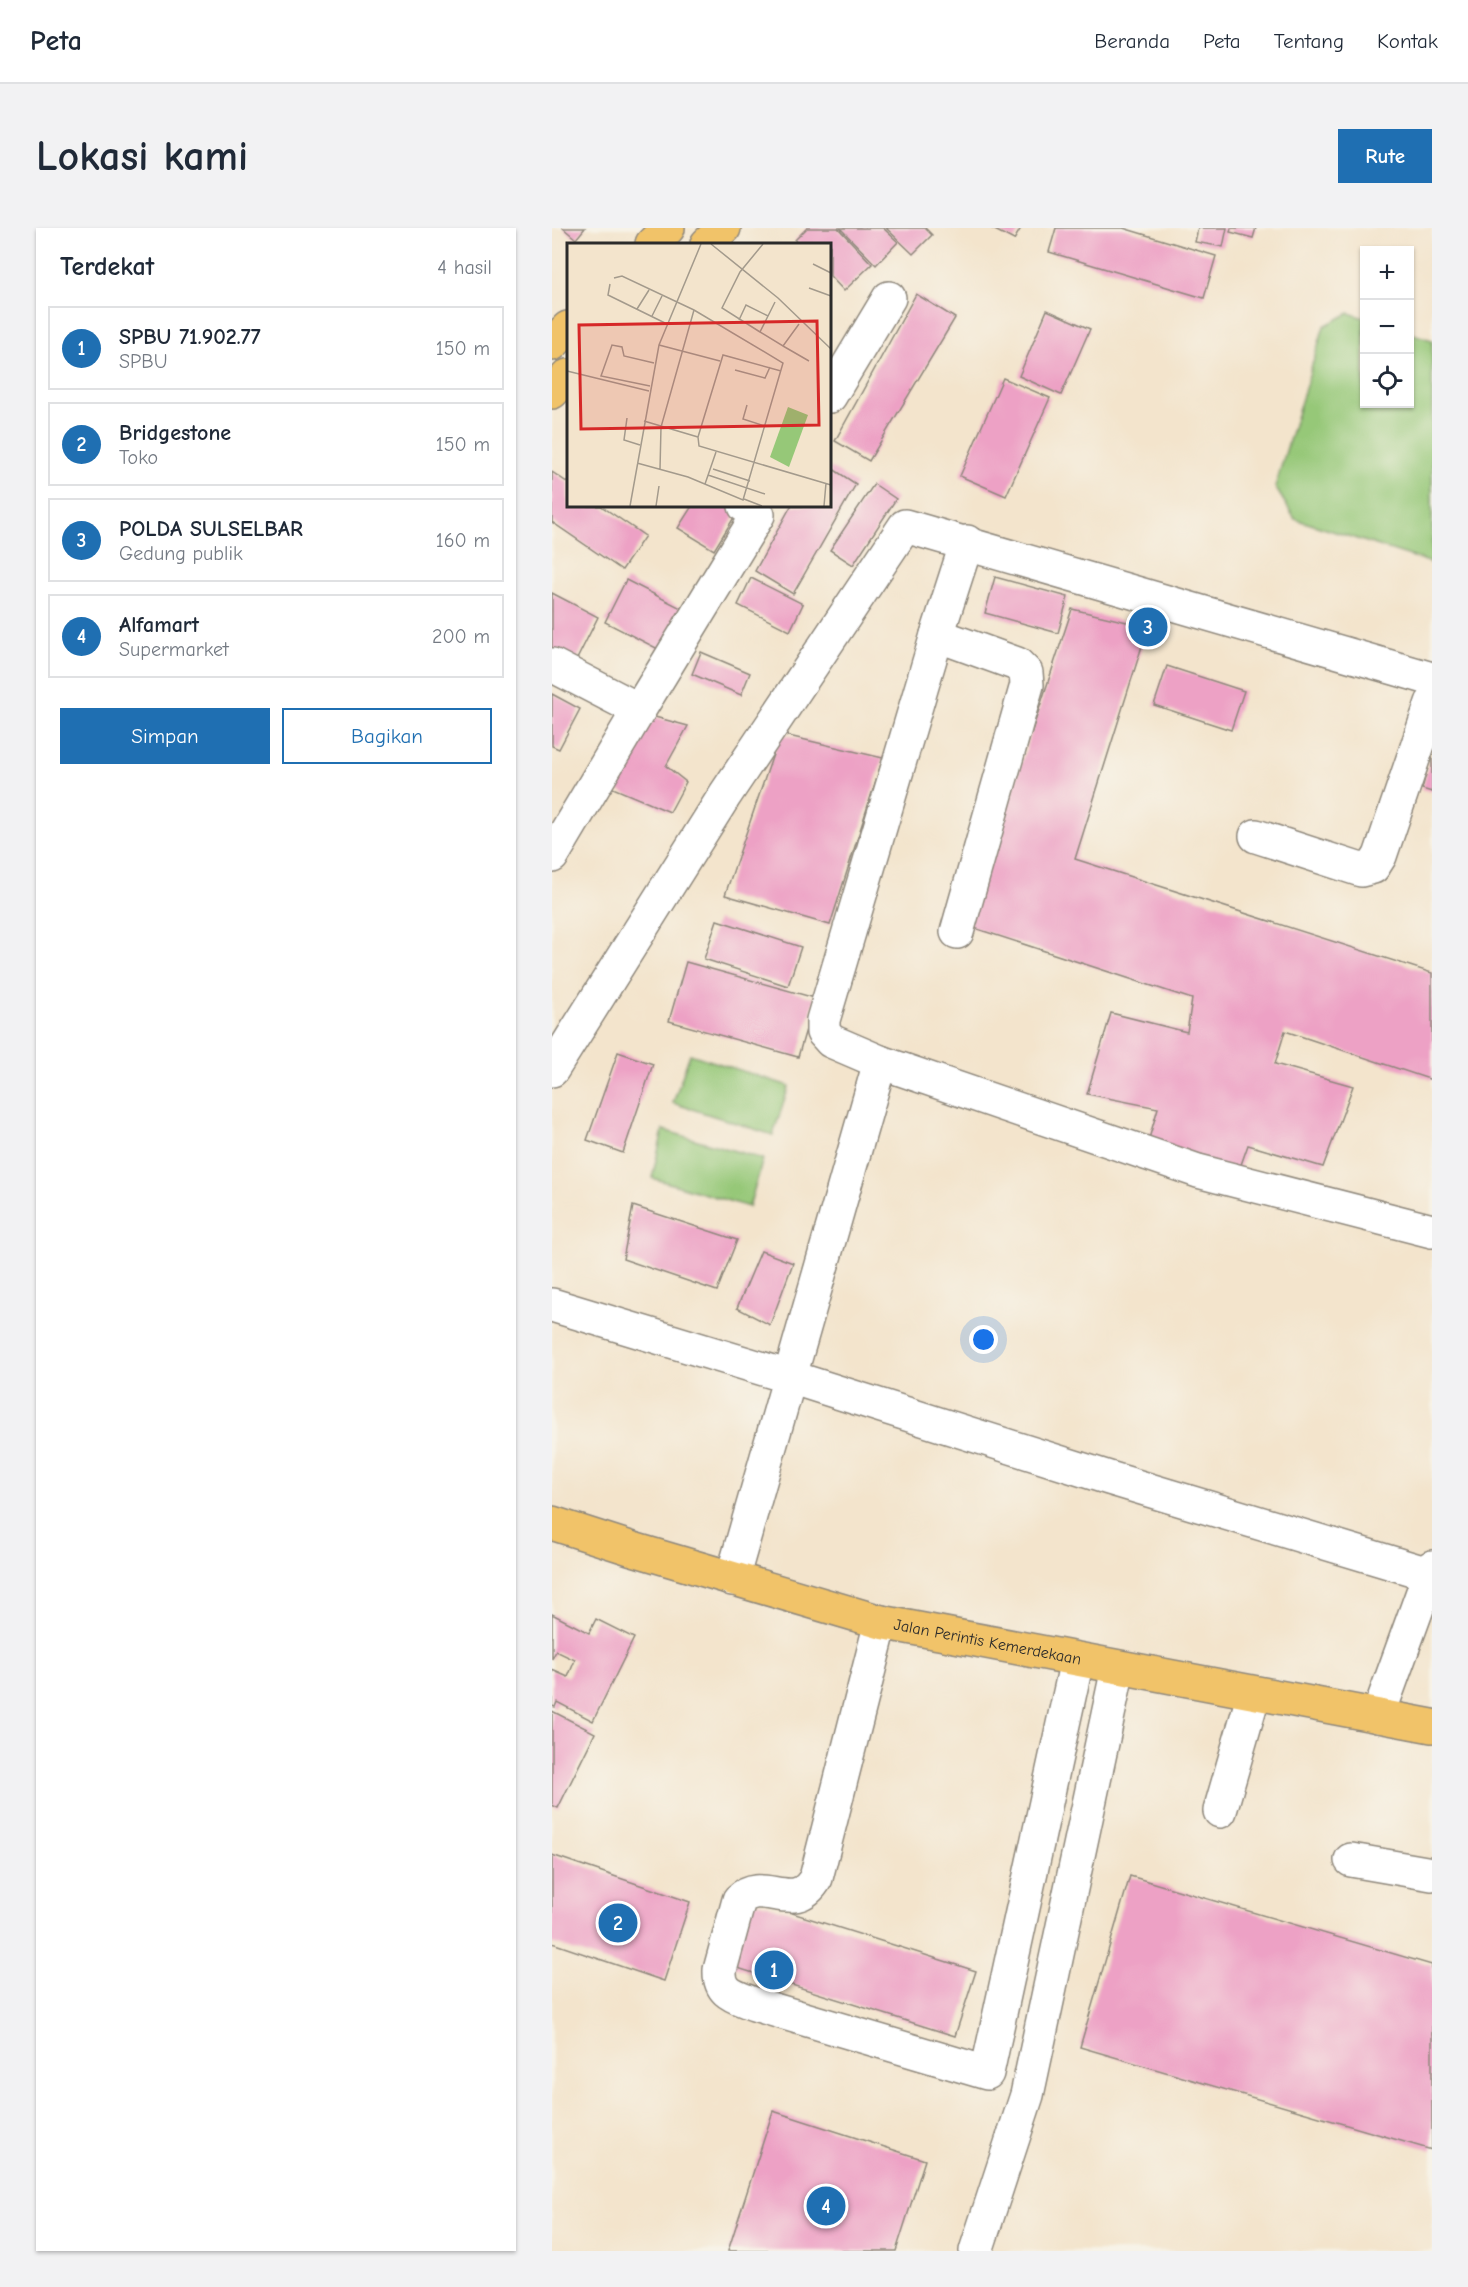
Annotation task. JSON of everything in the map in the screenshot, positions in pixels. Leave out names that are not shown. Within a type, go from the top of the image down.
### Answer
[{"type":"main road","points":[[653,243],[668,228]]},
{"type":"main road","points":[[708,243],[724,228]]},
{"type":"main road","points":[[552,344],[567,329]]},
{"type":"main road","points":[[552,392],[567,377]]},
{"type":"main road","name":"Jalan Perintis Kemerdekaan","points":[[552,1523],[881,1622],[1432,1726]]},
{"type":"street","points":[[831,394],[889,298]]},
{"type":"street","points":[[552,856],[756,509]]},
{"type":"street","points":[[552,1070],[725,795],[905,526],[967,542],[1432,679]]},
{"type":"street","points":[[967,542],[937,635],[823,1020],[823,1032],[831,1041],[879,1062],[1198,1171],[1432,1232]]},
{"type":"street","points":[[937,635],[1017,664],[1026,673],[1026,685],[957,932]]},
{"type":"street","points":[[552,665],[639,710]]},
{"type":"street","points":[[1256,836],[1361,870],[1373,867],[1380,856],[1432,703]]},
{"type":"street","points":[[732,1579],[879,1062]]},
{"type":"street","points":[[552,1305],[790,1377],[1109,1478],[1431,1572],[1378,1716]]},
{"type":"street","points":[[881,1622],[816,1878],[811,1888],[802,1894],[793,1896],[756,1892],[744,1895],[739,1900],[720,1970],[720,1978],[726,1991],[754,2004],[987,2073],[1077,1660]]},
{"type":"street","points":[[976,2251],[1027,2095],[1118,1668]]},
{"type":"street","points":[[1220,1811],[1254,1693]]},
{"type":"street","points":[[1351,1860],[1432,1874]]},
{"type":"green space","points":[[1349,313],[1360,317],[1360,408],[1414,408],[1414,334],[1432,340],[1432,563],[1295,519],[1275,487],[1324,326]]},
{"type":"green space","points":[[690,1054],[789,1086],[773,1135],[673,1103]]},
{"type":"green space","points":[[663,1130],[763,1159],[749,1207],[652,1178]]},
{"type":"building","points":[[563,228],[585,228],[576,239]]},
{"type":"building","points":[[807,228],[838,228],[872,264],[844,291],[831,277],[831,243],[798,243],[795,240]]},
{"type":"building","points":[[840,228],[883,228],[898,242],[876,265]]},
{"type":"building","points":[[886,228],[925,228],[932,235],[913,254]]},
{"type":"building","points":[[991,228],[1021,228],[1014,240]]},
{"type":"building","points":[[1056,228],[1123,228],[1216,256],[1204,298],[1049,252]]},
{"type":"building","points":[[1198,228],[1227,228],[1223,247],[1195,242]]},
{"type":"building","points":[[1231,228],[1256,228],[1253,238],[1230,232]]},
{"type":"building","points":[[916,294],[955,318],[869,461],[835,441]]},
{"type":"building","points":[[1047,310],[1090,329],[1061,395],[1019,376]]},
{"type":"building","points":[[1003,378],[1050,398],[1006,496],[960,476]]},
{"type":"building","points":[[831,468],[856,484],[793,594],[755,571],[790,507],[831,507]]},
{"type":"building","points":[[552,472],[567,482],[567,507],[602,507],[645,536],[622,570],[552,522]]},
{"type":"building","points":[[874,484],[896,499],[853,565],[830,550]]},
{"type":"building","points":[[691,507],[731,507],[738,511],[714,550],[678,528]]},
{"type":"building","points":[[995,577],[1068,597],[1058,633],[985,613]]},
{"type":"building","points":[[751,578],[803,604],[790,631],[738,605]]},
{"type":"building","points":[[626,580],[683,609],[662,651],[605,622]]},
{"type":"building","points":[[552,593],[598,617],[575,663],[552,651]]},
{"type":"building","points":[[1072,609],[1148,627],[1075,859],[1432,973],[1432,1080],[1285,1031],[1275,1064],[1353,1086],[1323,1167],[1248,1145],[1237,1176],[1146,1149],[1158,1108],[1087,1094],[1111,1013],[1187,1032],[1192,999],[968,926]]},
{"type":"building","points":[[701,652],[750,673],[741,695],[692,674]]},
{"type":"building","points":[[1167,666],[1244,691],[1231,730],[1154,705]]},
{"type":"building","points":[[552,694],[580,709],[559,749],[552,746]]},
{"type":"building","points":[[655,717],[688,726],[666,766],[686,782],[670,812],[608,786]]},
{"type":"building","points":[[780,734],[883,758],[830,925],[725,895]]},
{"type":"building","points":[[1432,757],[1432,792],[1422,789]]},
{"type":"building","points":[[717,920],[801,947],[788,986],[704,959]]},
{"type":"building","points":[[686,962],[815,998],[798,1057],[669,1021]]},
{"type":"building","points":[[618,1052],[653,1064],[623,1153],[587,1140]]},
{"type":"building","points":[[633,1206],[737,1240],[717,1291],[623,1259]]},
{"type":"building","points":[[761,1251],[793,1263],[770,1325],[737,1308]]},
{"type":"building","points":[[552,1614],[589,1633],[596,1619],[634,1638],[593,1721],[557,1702],[555,1707],[552,1706],[552,1670],[568,1677],[575,1660],[556,1651],[552,1659]]},
{"type":"building","points":[[552,1711],[595,1733],[558,1808],[552,1805]]},
{"type":"building","points":[[552,1855],[690,1902],[664,1981],[552,1943]]},
{"type":"building","points":[[1130,1876],[1432,1965],[1432,2150],[1080,2047]]},
{"type":"building","points":[[748,1899],[976,1971],[955,2036],[728,1965]]},
{"type":"building","points":[[773,2111],[925,2160],[896,2251],[728,2251]]},
{"type":"place","name":"POLDA SULSELBAR","points":[[1148,627]]},
{"type":"place","name":"Bridgestone","points":[[618,1923]]},
{"type":"place","name":"SPBU 71.902.77","points":[[774,1970]]},
{"type":"place","name":"Alfamart","points":[[826,2206]]}]
